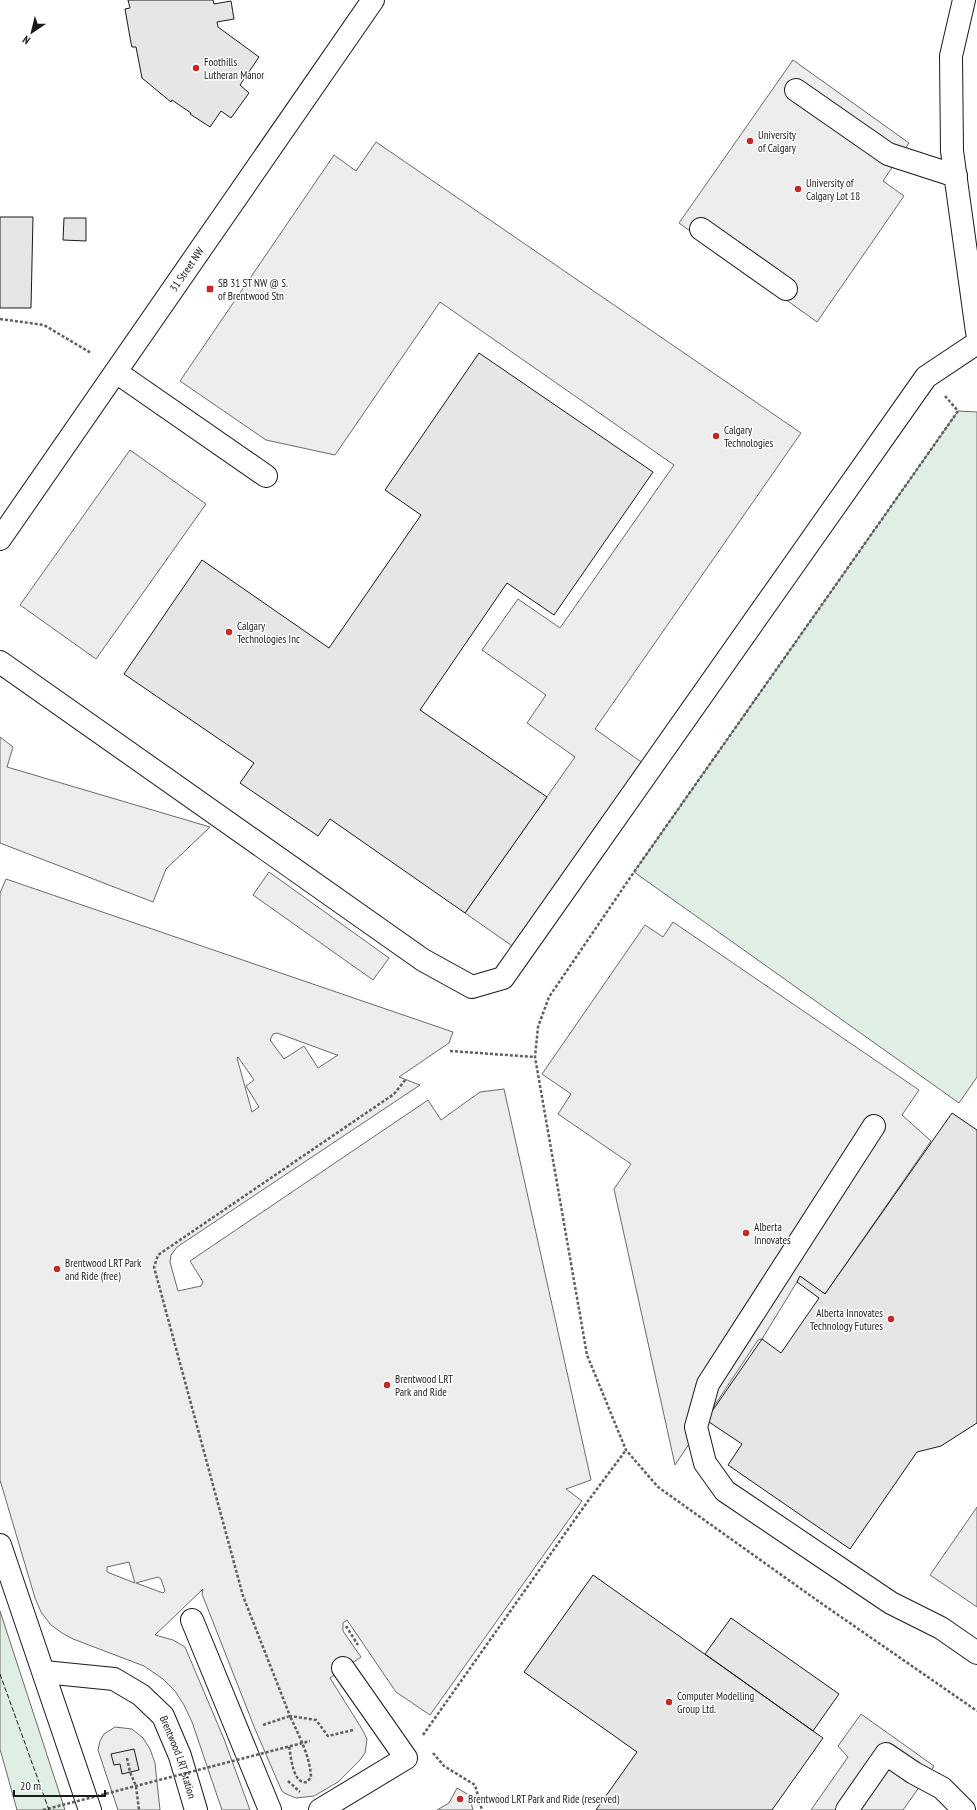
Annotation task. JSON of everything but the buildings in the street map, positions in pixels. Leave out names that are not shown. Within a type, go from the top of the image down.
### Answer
[{"type":"street","name":"31 Street NW","points":[[0,539],[373,0]]},
{"type":"street","points":[[964,0],[951,56],[952,151],[977,332]]},
{"type":"street","points":[[796,90],[888,154],[956,176]]},
{"type":"street","points":[[701,229],[786,289]]},
{"type":"street","points":[[0,662],[424,960],[472,987],[503,978],[926,378],[977,342]]},
{"type":"street","points":[[116,372],[266,476]]},
{"type":"street","points":[[874,1126],[708,1384],[696,1427],[705,1462],[725,1491],[891,1603],[941,1628],[977,1653]]},
{"type":"street","points":[[0,1545],[90,1810]]},
{"type":"street","points":[[192,1620],[270,1810]]},
{"type":"street","points":[[320,1810],[406,1758],[343,1668]]},
{"type":"street","name":"Brentwood LRT Station","points":[[44,1672],[114,1679],[141,1694],[163,1716],[180,1756],[196,1810]]},
{"type":"street","points":[[847,1810],[886,1754],[942,1788],[964,1810]]},
{"type":"path","points":[[0,320],[44,325],[91,353]]},
{"type":"path","points":[[942,393],[958,411],[634,872],[549,997],[538,1027],[535,1057],[587,1355],[626,1450],[658,1487],[818,1601],[977,1711]]},
{"type":"path","points":[[450,1051],[535,1057]]},
{"type":"path","points":[[289,1746],[296,1776],[299,1781],[303,1783],[307,1782],[311,1778],[306,1752],[290,1716],[243,1596],[154,1268],[158,1255],[394,1094],[406,1079]]},
{"type":"path","points":[[421,1738],[588,1501],[626,1450]]},
{"type":"path","points":[[263,1726],[290,1716],[316,1720],[328,1736],[355,1730]]},
{"type":"path","points":[[44,1810],[310,1740]]},
{"type":"path","points":[[430,1749],[444,1766],[475,1785],[482,1810]]},
{"type":"path","points":[[127,1758],[130,1772],[136,1786],[139,1810]]},
{"type":"green space","points":[[958,411],[977,412],[977,1077],[959,1103],[634,872]]},
{"type":"green space","points":[[0,1611],[65,1810],[17,1810],[0,1749]]},
{"type":"shaded area","name":"University of Calgary Lot 18","points":[[793,60],[909,143],[883,181],[904,196],[817,322],[679,223]]},
{"type":"shaded area","name":"Calgary Technologies","points":[[376,142],[801,433],[595,729],[647,766],[518,950],[465,913],[575,757],[527,723],[546,695],[482,650],[518,599],[560,628],[674,465],[440,302],[335,455],[266,440],[180,381],[334,155],[356,171]]},
{"type":"shaded area","points":[[130,450],[206,504],[96,659],[20,605]]},
{"type":"shaded area","points":[[0,737],[13,747],[7,767],[210,827],[166,869],[153,902],[0,843]]},
{"type":"shaded area","points":[[269,872],[389,958],[373,980],[253,895]]},
{"type":"shaded area","points":[[6,879],[453,1032],[449,1043],[399,1077],[420,1085],[177,1247],[171,1255],[170,1262],[178,1291],[201,1286],[203,1282],[190,1261],[428,1100],[441,1120],[480,1092],[504,1089],[591,1480],[566,1489],[582,1501],[430,1715],[396,1692],[347,1620],[343,1623],[343,1631],[361,1657],[330,1678],[367,1739],[365,1753],[338,1782],[314,1796],[296,1798],[284,1793],[281,1789],[255,1729],[202,1594],[203,1589],[155,1635],[173,1640],[185,1647],[224,1739],[250,1810],[222,1810],[192,1722],[175,1691],[163,1679],[144,1666],[73,1639],[62,1633],[51,1625],[41,1612],[35,1598],[0,1480],[0,893]],"holes":[[[277,1033],[338,1055],[318,1068],[304,1046],[284,1059],[270,1040],[273,1034]],[[238,1057],[254,1080],[246,1086],[259,1107],[252,1112],[237,1058]],[[129,1562],[135,1583],[107,1572],[107,1567]],[[158,1577],[161,1579],[165,1591],[163,1593],[136,1583]]]},
{"type":"shaded area","name":"Alberta Innovates","points":[[673,922],[919,1090],[902,1115],[931,1141],[825,1294],[800,1277],[762,1339],[758,1340],[675,1465],[614,1189],[631,1164],[558,1114],[571,1094],[542,1074],[645,925],[663,937]]},
{"type":"shaded area","points":[[977,1507],[977,1607],[930,1575]]},
{"type":"shaded area","points":[[861,1714],[934,1766],[903,1810],[811,1810],[848,1757],[838,1746]]},
{"type":"shaded area","points":[[115,1727],[132,1729],[143,1738],[150,1749],[155,1763],[160,1810],[118,1810],[98,1750],[100,1741],[104,1734]]},
{"type":"shaded area","name":"Brentwood LRT Park and Ride (reserved)","points":[[457,1788],[469,1795],[473,1810],[437,1810],[449,1803]]},
{"type":"fence","points":[[0,1674],[49,1810]]},
{"type":"place","name":"Foothills Lutheran Manor","points":[[196,68]]},
{"type":"place","name":"University of Calgary","points":[[750,141]]},
{"type":"place","name":"University of Calgary Lot 18","points":[[798,189]]},
{"type":"place","name":"SB 31 ST NW @ S. of Brentwood Stn","points":[[210,289]]},
{"type":"place","name":"Calgary Technologies","points":[[716,436]]},
{"type":"place","name":"Calgary Technologies Inc","points":[[229,632]]},
{"type":"place","name":"Alberta Innovates","points":[[746,1233]]},
{"type":"place","name":"Brentwood LRT Park and Ride (free)","points":[[57,1269]]},
{"type":"place","name":"Alberta Innovates Technology Futures","points":[[891,1319]]},
{"type":"place","name":"Brentwood LRT Park and Ride","points":[[387,1385]]},
{"type":"place","name":"Computer Modelling Group Ltd.","points":[[669,1702]]},
{"type":"place","name":"Brentwood LRT Park and Ride (reserved)","points":[[460,1799]]}]
